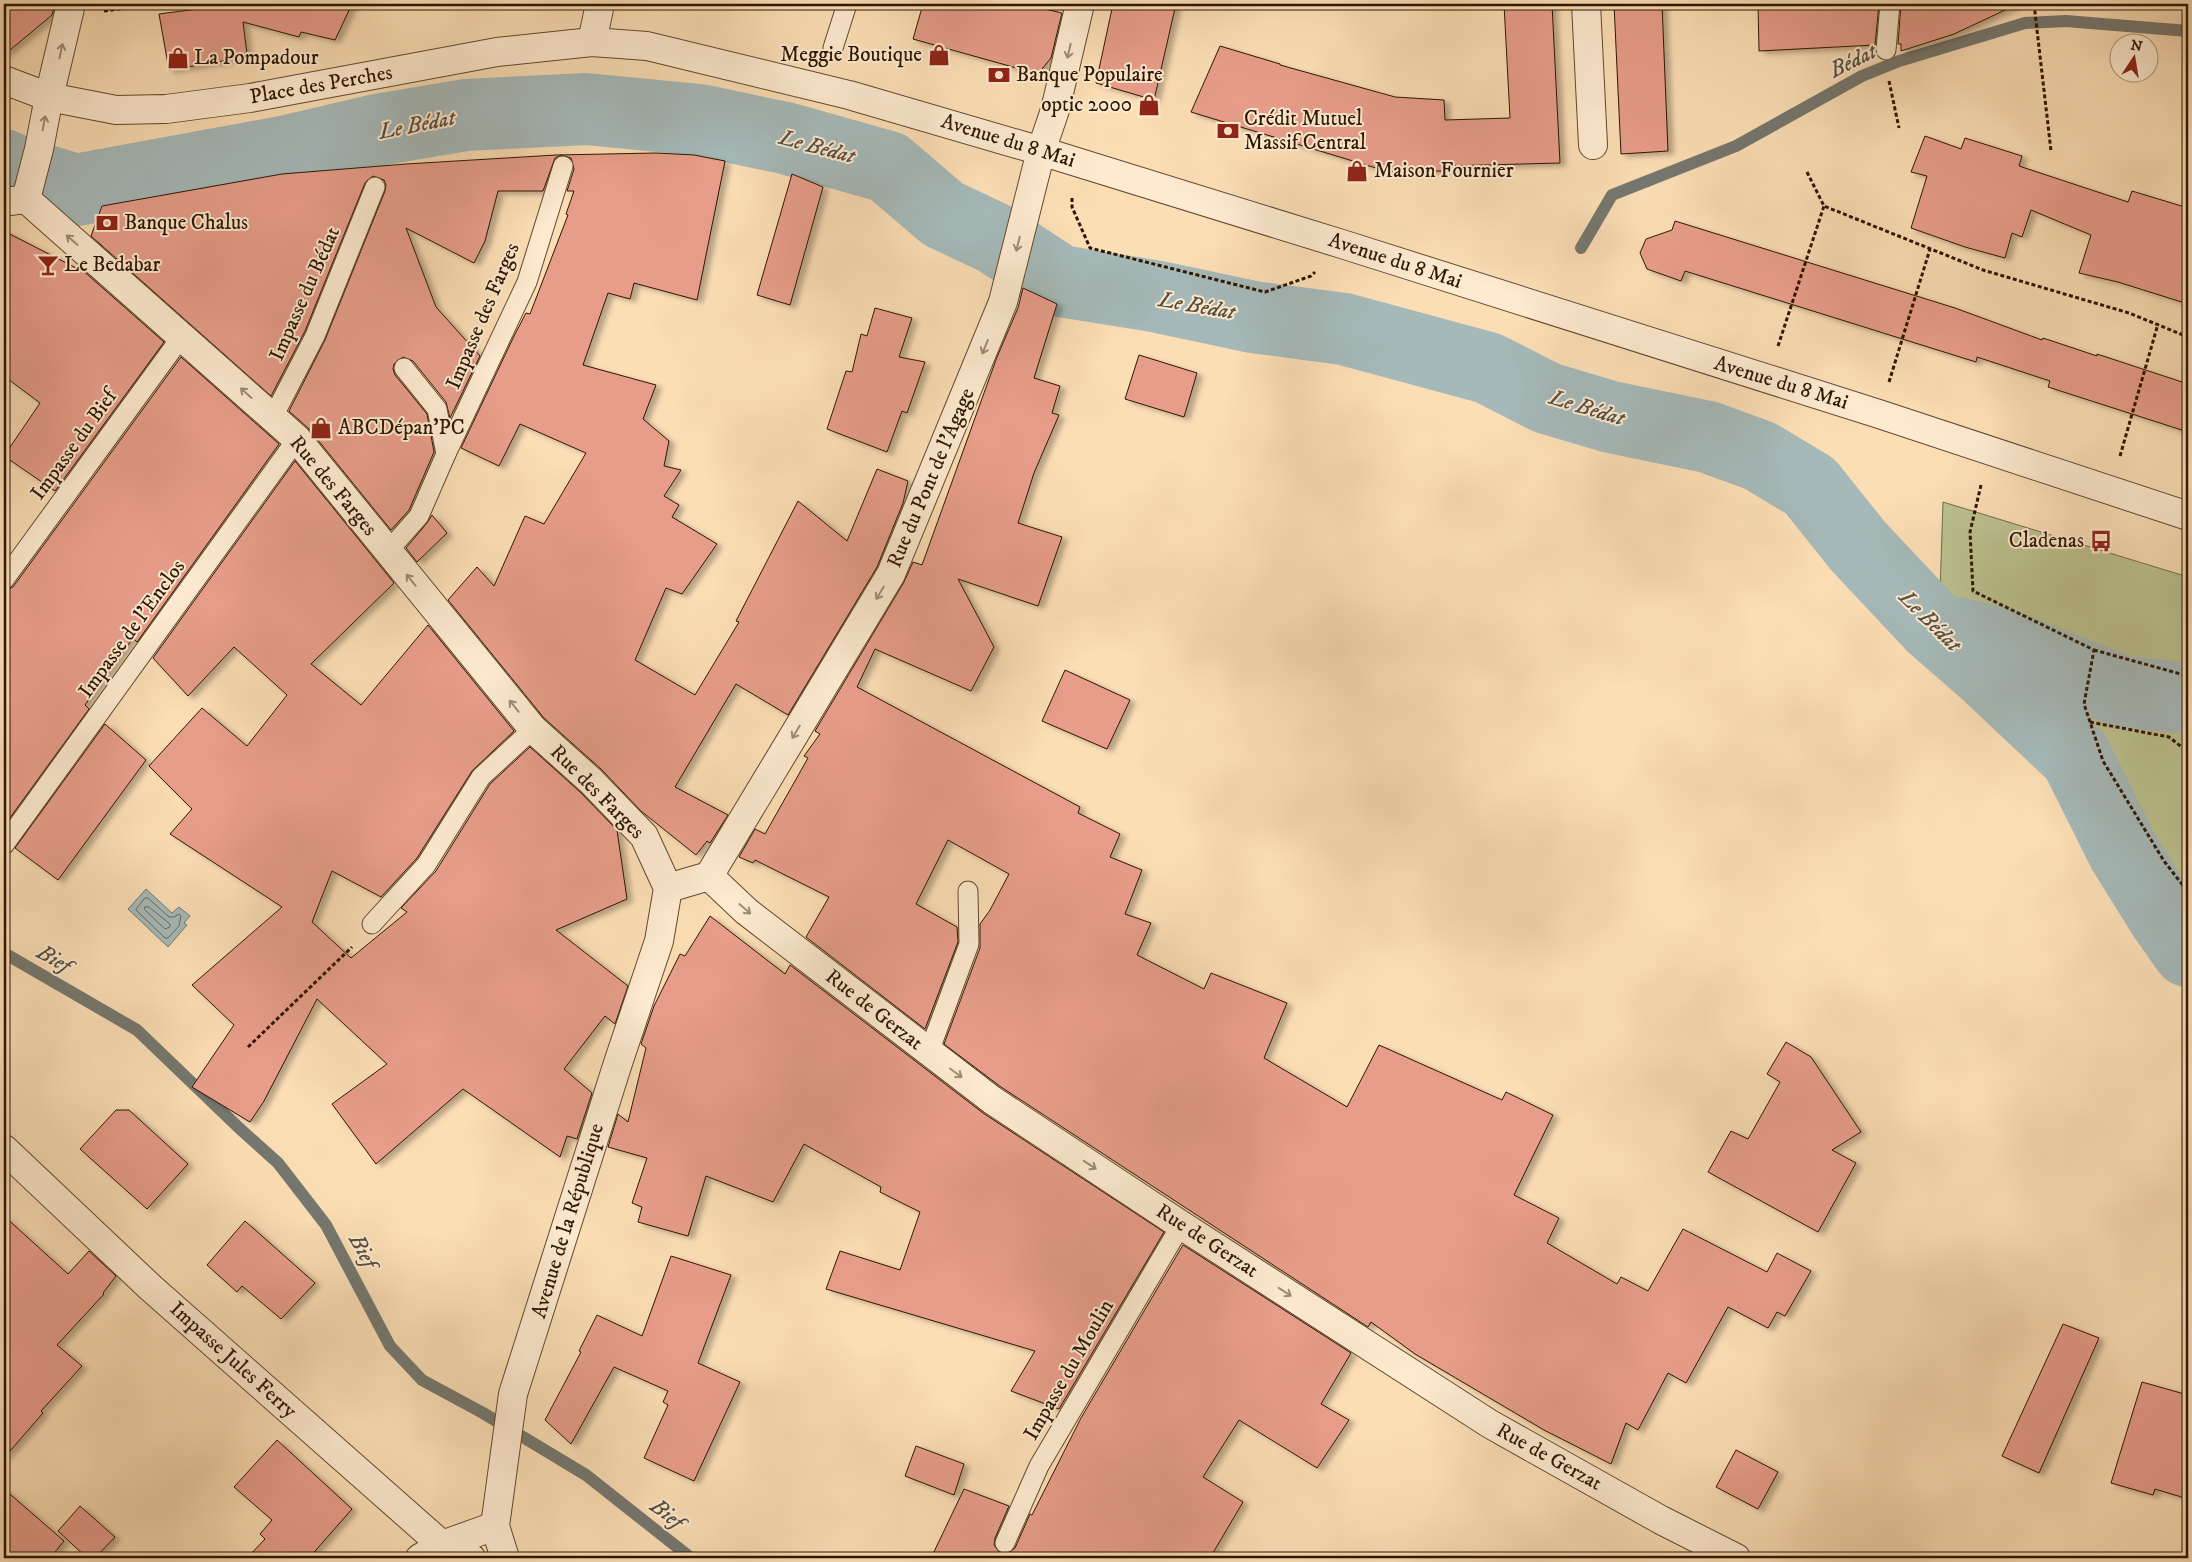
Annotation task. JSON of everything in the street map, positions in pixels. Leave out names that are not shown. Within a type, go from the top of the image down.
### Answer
[{"type":"street","points":[[592,42],[600,4]]},
{"type":"street","name":"Rue du Pont de l'Agage","points":[[709,876],[891,574],[1003,302],[1041,151],[1055,110],[1080,4]]},
{"type":"street","points":[[1586,4],[1593,145]]},
{"type":"street","name":"Rue des Farges","points":[[70,10],[49,97],[39,149],[15,201],[182,336],[298,439],[533,729],[591,781],[644,836],[668,888]]},
{"type":"street","name":"Place des Perches","points":[[4,80],[49,97],[116,110],[166,109],[250,98],[497,52],[592,42]]},
{"type":"street","name":"Avenue du 8 Mai","points":[[592,42],[648,46],[849,95],[1041,151],[1879,414],[2188,516]]},
{"type":"street","points":[[668,888],[709,876]]},
{"type":"street","name":"Rue de Gerzat","points":[[709,876],[746,911],[992,1100],[1181,1225],[1490,1424],[1661,1520],[1736,1558]]},
{"type":"street","name":"Avenue de la République","points":[[505,1558],[495,1526],[513,1394],[618,1063],[659,941],[668,888]]},
{"type":"street","name":"Impasse Jules Ferry","points":[[4,1149],[431,1552],[471,1558]]},
{"type":"street","points":[[431,1552],[495,1526]]},
{"type":"lane","points":[[833,48],[847,4]]},
{"type":"lane","points":[[1886,50],[1890,4]]},
{"type":"lane","name":"Impasse des Farges","points":[[388,551],[419,516],[527,282],[563,166]]},
{"type":"lane","name":"Impasse du Bédat","points":[[273,417],[315,336],[375,187]]},
{"type":"lane","name":"Impasse du Bief","points":[[4,580],[182,336]]},
{"type":"lane","name":"Impasse des Farges","points":[[404,368],[437,409],[446,454]]},
{"type":"lane","name":"Impasse de l'Enclos","points":[[4,845],[298,439]]},
{"type":"lane","points":[[372,924],[426,865],[481,777],[533,729]]},
{"type":"lane","points":[[929,1052],[969,944],[968,890]]},
{"type":"lane","name":"Impasse du Moulin","points":[[1005,1543],[1039,1466],[1181,1225]]},
{"type":"path","points":[[70,10],[157,4]]},
{"type":"path","points":[[2034,4],[2051,151]]},
{"type":"path","points":[[1890,85],[1899,128]]},
{"type":"path","points":[[1074,161],[1072,207],[1090,248],[1265,292],[1311,276],[1345,245]]},
{"type":"path","points":[[1808,172],[1824,206],[1984,270],[2130,313],[2188,337]]},
{"type":"path","points":[[1767,379],[1824,206]]},
{"type":"path","points":[[1879,414],[1930,249]]},
{"type":"path","points":[[2110,490],[2158,324]]},
{"type":"path","points":[[1988,450],[1970,532],[1973,591],[2094,650],[2188,676]]},
{"type":"path","points":[[2094,650],[2084,704],[2103,761],[2164,861],[2188,892]]},
{"type":"path","points":[[2090,722],[2169,737],[2188,752]]},
{"type":"path","points":[[248,1047],[352,946],[372,924]]},
{"type":"green space","points":[[1943,502],[2188,577],[2188,909],[2152,857],[2022,688],[1939,622]]},
{"type":"water","points":[[146,889],[172,913],[179,907],[190,916],[184,923],[187,925],[168,947],[128,909]]},
{"type":"building","points":[[4,4],[55,4],[52,15],[4,55]]},
{"type":"building","points":[[214,4],[352,4],[335,40],[301,32],[299,37],[243,22],[247,54],[230,56],[228,60],[169,70],[159,14],[213,7]]},
{"type":"building","points":[[923,4],[1025,4],[1062,13],[1051,58],[1038,74],[913,39]]},
{"type":"building","points":[[1113,4],[1176,4],[1154,100],[1096,83]]},
{"type":"building","points":[[1504,4],[1552,4],[1560,163],[1447,166],[1447,171],[1386,171],[1191,112],[1220,46],[1395,97],[1444,100],[1445,120],[1510,118]]},
{"type":"building","points":[[1614,4],[1662,4],[1668,151],[1621,154]]},
{"type":"building","points":[[1758,4],[1879,4],[1875,45],[1759,51]]},
{"type":"building","points":[[1901,4],[2018,4],[1954,34],[1901,51],[1901,44],[1898,44]]},
{"type":"building","points":[[1925,136],[1961,149],[1965,138],[2022,156],[2019,166],[2128,202],[2132,191],[2188,208],[2188,304],[2118,282],[2079,273],[2091,235],[2031,210],[2022,237],[2012,233],[2005,258],[1965,247],[1911,228],[1927,176],[1911,172]]},
{"type":"building","points":[[656,153],[694,155],[725,161],[697,300],[634,283],[630,299],[608,293],[583,365],[656,385],[643,419],[669,441],[664,466],[681,470],[664,496],[679,505],[672,517],[717,544],[682,594],[666,588],[635,660],[695,695],[739,622],[736,621],[798,501],[847,541],[877,469],[908,481],[903,503],[877,567],[788,715],[736,684],[675,787],[728,815],[710,843],[707,841],[696,855],[641,811],[601,769],[544,718],[448,600],[477,567],[494,586],[525,516],[544,524],[586,453],[520,424],[499,466],[461,448],[514,336],[526,313],[530,314],[568,215],[566,214],[574,191],[567,191],[574,169],[571,158],[561,155],[555,158],[543,191],[498,191],[485,241],[474,263],[406,228],[436,307],[480,356],[450,418],[446,402],[413,361],[403,357],[394,364],[395,375],[427,414],[434,452],[409,510],[391,530],[309,429],[289,411],[325,340],[385,191],[386,185],[384,180],[373,176],[365,183],[305,331],[271,396],[91,236],[102,206],[282,174],[556,155]]},
{"type":"building","points":[[792,174],[823,187],[790,305],[757,295]]},
{"type":"building","points":[[1675,221],[1955,308],[2042,340],[2043,338],[2097,356],[2097,354],[2188,384],[2188,432],[2048,387],[2050,381],[1977,357],[1976,362],[1685,271],[1681,281],[1647,269],[1640,253],[1646,239],[1672,230]]},
{"type":"building","points":[[4,231],[80,270],[80,268],[164,342],[55,491],[4,456],[40,403],[4,376]]},
{"type":"building","points":[[1023,288],[1057,304],[1034,378],[1060,386],[1052,413],[1059,415],[1034,473],[1018,523],[1062,537],[1038,606],[958,579],[994,647],[971,691],[875,649],[857,687],[1080,807],[1078,813],[1120,834],[1110,857],[1142,870],[1125,914],[1151,923],[1137,955],[1204,989],[1211,973],[1287,1003],[1264,1058],[1347,1107],[1379,1045],[1502,1100],[1506,1092],[1553,1115],[1514,1195],[1559,1218],[1547,1243],[1617,1284],[1621,1277],[1648,1291],[1683,1229],[1767,1272],[1777,1253],[1811,1271],[1785,1316],[1777,1312],[1768,1328],[1728,1307],[1686,1383],[1668,1373],[1638,1430],[1626,1423],[1611,1464],[1544,1430],[1415,1354],[1371,1322],[1368,1327],[1001,1087],[944,1044],[980,948],[980,924],[990,910],[1009,874],[948,840],[916,904],[957,927],[958,942],[925,1029],[806,937],[829,897],[755,860],[753,863],[739,857],[755,829],[765,834],[808,758],[804,756],[820,734],[815,731],[904,582],[913,562],[922,565],[997,357],[1018,308]]},
{"type":"building","points":[[875,308],[912,318],[899,357],[925,362],[907,413],[902,411],[887,452],[827,429],[846,371],[852,372],[861,334],[867,336]]},
{"type":"building","points":[[1139,355],[1197,373],[1184,417],[1125,399]]},
{"type":"building","points":[[181,357],[279,444],[137,642],[133,638],[104,678],[85,705],[89,709],[4,826],[4,591],[13,587]]},
{"type":"building","points":[[295,461],[394,583],[311,664],[361,705],[428,625],[514,731],[472,771],[417,858],[381,897],[332,871],[312,922],[351,958],[407,912],[401,908],[436,871],[490,784],[530,747],[580,792],[617,830],[627,899],[556,930],[628,986],[615,1024],[605,1016],[564,1069],[592,1093],[577,1139],[567,1136],[560,1157],[463,1089],[376,1164],[332,1104],[387,1064],[317,999],[264,1101],[250,1122],[192,1087],[234,1025],[192,985],[282,907],[170,834],[192,809],[149,766],[202,708],[247,746],[287,695],[234,647],[188,696],[153,658]]},
{"type":"building","points":[[432,515],[447,533],[417,562],[406,548]]},
{"type":"building","points":[[1065,670],[1130,700],[1107,749],[1042,721]]},
{"type":"building","points":[[105,724],[146,760],[58,880],[15,848]]},
{"type":"building","points":[[710,916],[785,974],[790,965],[983,1113],[1164,1232],[1059,1409],[1011,1391],[1035,1351],[826,1289],[840,1251],[900,1270],[920,1212],[880,1192],[881,1187],[804,1144],[773,1202],[706,1176],[688,1236],[638,1222],[642,1207],[632,1203],[647,1158],[608,1147],[618,1114],[628,1122],[646,1048],[641,1044],[654,1006],[680,954],[685,956]]},
{"type":"building","points":[[1786,1042],[1811,1057],[1861,1132],[1832,1150],[1856,1163],[1818,1232],[1708,1172],[1731,1131],[1748,1139],[1780,1082],[1767,1074]]},
{"type":"building","points":[[116,1110],[129,1110],[188,1164],[147,1209],[80,1149]]},
{"type":"building","points":[[4,1216],[68,1274],[89,1251],[116,1276],[104,1294],[57,1345],[82,1366],[41,1411],[43,1413],[4,1458]]},
{"type":"building","points":[[245,1221],[315,1283],[281,1319],[242,1286],[237,1292],[207,1265]]},
{"type":"building","points":[[1183,1245],[1351,1353],[1321,1404],[1349,1420],[1317,1468],[1239,1420],[1203,1477],[1243,1502],[1210,1558],[931,1558],[964,1489],[1009,1506],[995,1538],[994,1545],[1000,1553],[1006,1554],[1015,1548],[1030,1514],[1032,1515],[1081,1418]]},
{"type":"building","points":[[671,1256],[731,1275],[698,1363],[740,1382],[694,1481],[644,1458],[668,1405],[663,1402],[668,1391],[614,1367],[571,1444],[545,1420],[581,1352],[579,1351],[597,1315],[642,1336]]},
{"type":"building","points":[[2063,1324],[2099,1338],[2039,1473],[2002,1456]]},
{"type":"building","points":[[2142,1382],[2188,1395],[2188,1499],[2155,1489],[2153,1495],[2111,1483]]},
{"type":"building","points":[[277,1440],[352,1509],[309,1558],[247,1558],[265,1539],[260,1534],[272,1520],[234,1487]]},
{"type":"building","points":[[916,1446],[964,1464],[954,1495],[905,1476]]},
{"type":"building","points":[[1736,1450],[1778,1472],[1758,1509],[1716,1487]]},
{"type":"building","points":[[4,1489],[64,1541],[50,1558],[4,1558]]},
{"type":"building","points":[[80,1506],[115,1537],[95,1558],[87,1558],[58,1531]]},
{"type":"waterway","name":"Bédat","points":[[1581,248],[1612,195],[1736,146],[1862,76],[1899,61],[2025,23],[2066,21],[2188,31]]},
{"type":"waterway","name":"Le Bédat","points":[[4,165],[15,171],[76,190],[283,152],[377,130],[466,115],[586,109],[699,120],[785,138],[888,167],[943,214],[996,239],[1060,281],[1154,296],[1253,317],[1344,329],[1488,368],[1547,398],[1611,417],[1708,437],[1760,456],[1810,486],[1858,546],[1934,627],[1989,675],[2076,757],[2123,851],[2164,917],[2188,951]]},
{"type":"waterway","points":[[1957,633],[2000,643],[2124,692],[2188,698]]},
{"type":"waterway","name":"Bief","points":[[4,953],[137,1030],[278,1163],[326,1225],[390,1346],[422,1380],[483,1413],[586,1475],[691,1558]]},
{"type":"place","name":"Meggie Boutique","points":[[939,55]]},
{"type":"place","name":"La Pompadour","points":[[178,58]]},
{"type":"place","name":"Banque Populaire","points":[[999,75]]},
{"type":"place","name":"optic 2000","points":[[1149,105]]},
{"type":"place","name":"Crédit Mutuel Massif Central","points":[[1228,131]]},
{"type":"place","name":"Maison Fournier","points":[[1357,171]]},
{"type":"place","name":"Banque Chalus","points":[[107,223]]},
{"type":"place","name":"Le Bedabar","points":[[48,265]]},
{"type":"place","name":"ABCDépan'PC","points":[[321,428]]},
{"type":"place","name":"Cladenas","points":[[2101,541]]}]
